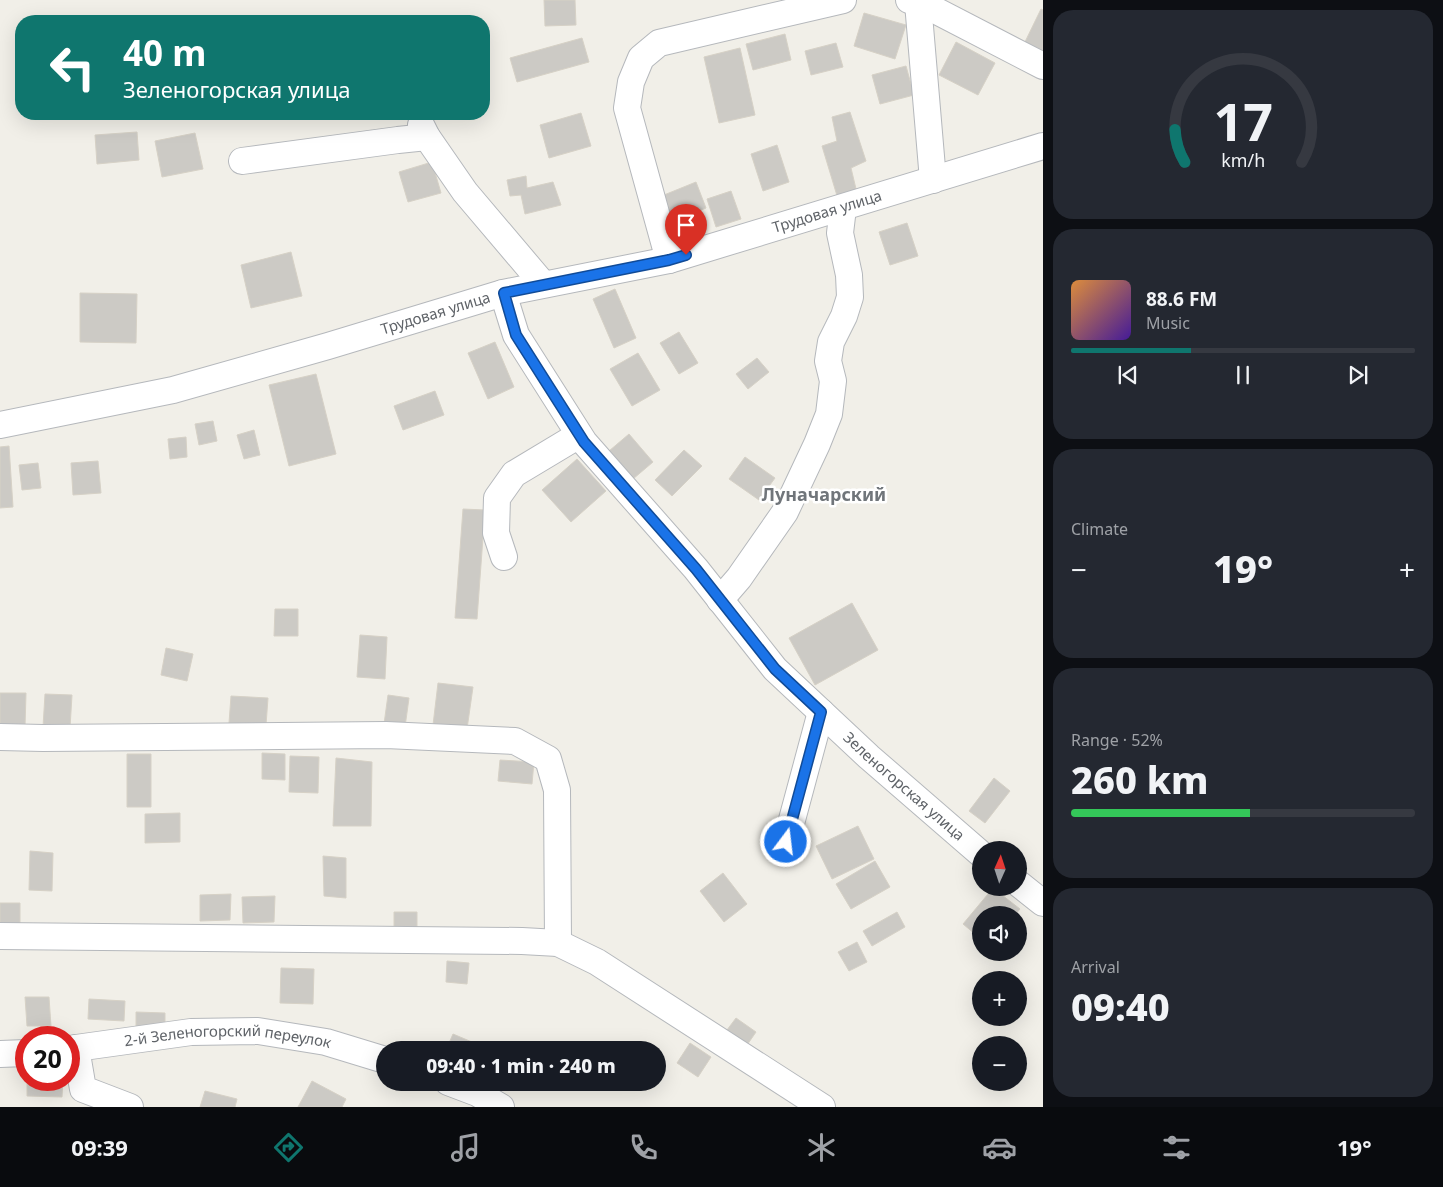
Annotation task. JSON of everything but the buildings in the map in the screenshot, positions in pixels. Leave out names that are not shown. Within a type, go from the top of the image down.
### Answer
[{"type":"street","points":[[669,260],[627,108],[631,82],[641,58],[659,43],[844,0]]},
{"type":"street","points":[[933,180],[914,2],[929,7],[1043,66]]},
{"type":"street","points":[[242,161],[424,131],[465,192],[543,284]]},
{"type":"street","name":"Трудовая улица","points":[[0,425],[173,390],[504,293],[669,260],[1043,146]]},
{"type":"street","points":[[720,600],[739,578],[785,512],[829,414],[833,381],[828,361],[831,342],[844,316],[850,297],[849,275],[840,233],[843,208]]},
{"type":"street","name":"Зеленогорская улица","points":[[504,293],[516,335],[584,442],[696,569],[775,669],[869,757],[972,846]]},
{"type":"street","points":[[504,557],[496,533],[498,498],[514,474],[579,435]]},
{"type":"street","points":[[786,842],[821,712]]},
{"type":"street","points":[[0,737],[386,735],[515,741],[548,759],[557,790],[558,943]]},
{"type":"street","points":[[1028,891],[1043,903]]},
{"type":"street","points":[[0,936],[522,941],[558,943],[597,962],[822,1107]]},
{"type":"street","name":"2-й Зеленогорский переулок","points":[[80,1047],[191,1032],[258,1031],[326,1042],[376,1057]]},
{"type":"street","points":[[0,1054],[15,1053]]},
{"type":"street","points":[[80,1078],[83,1089],[130,1107]]},
{"type":"street","points":[[470,1091],[501,1107]]},
{"type":"district","name":"Луначарский","points":[[824,495]]},
{"type":"route","points":[[686,255],[504,293],[516,335],[584,442],[696,569],[775,669],[821,712],[786,842]]}]
